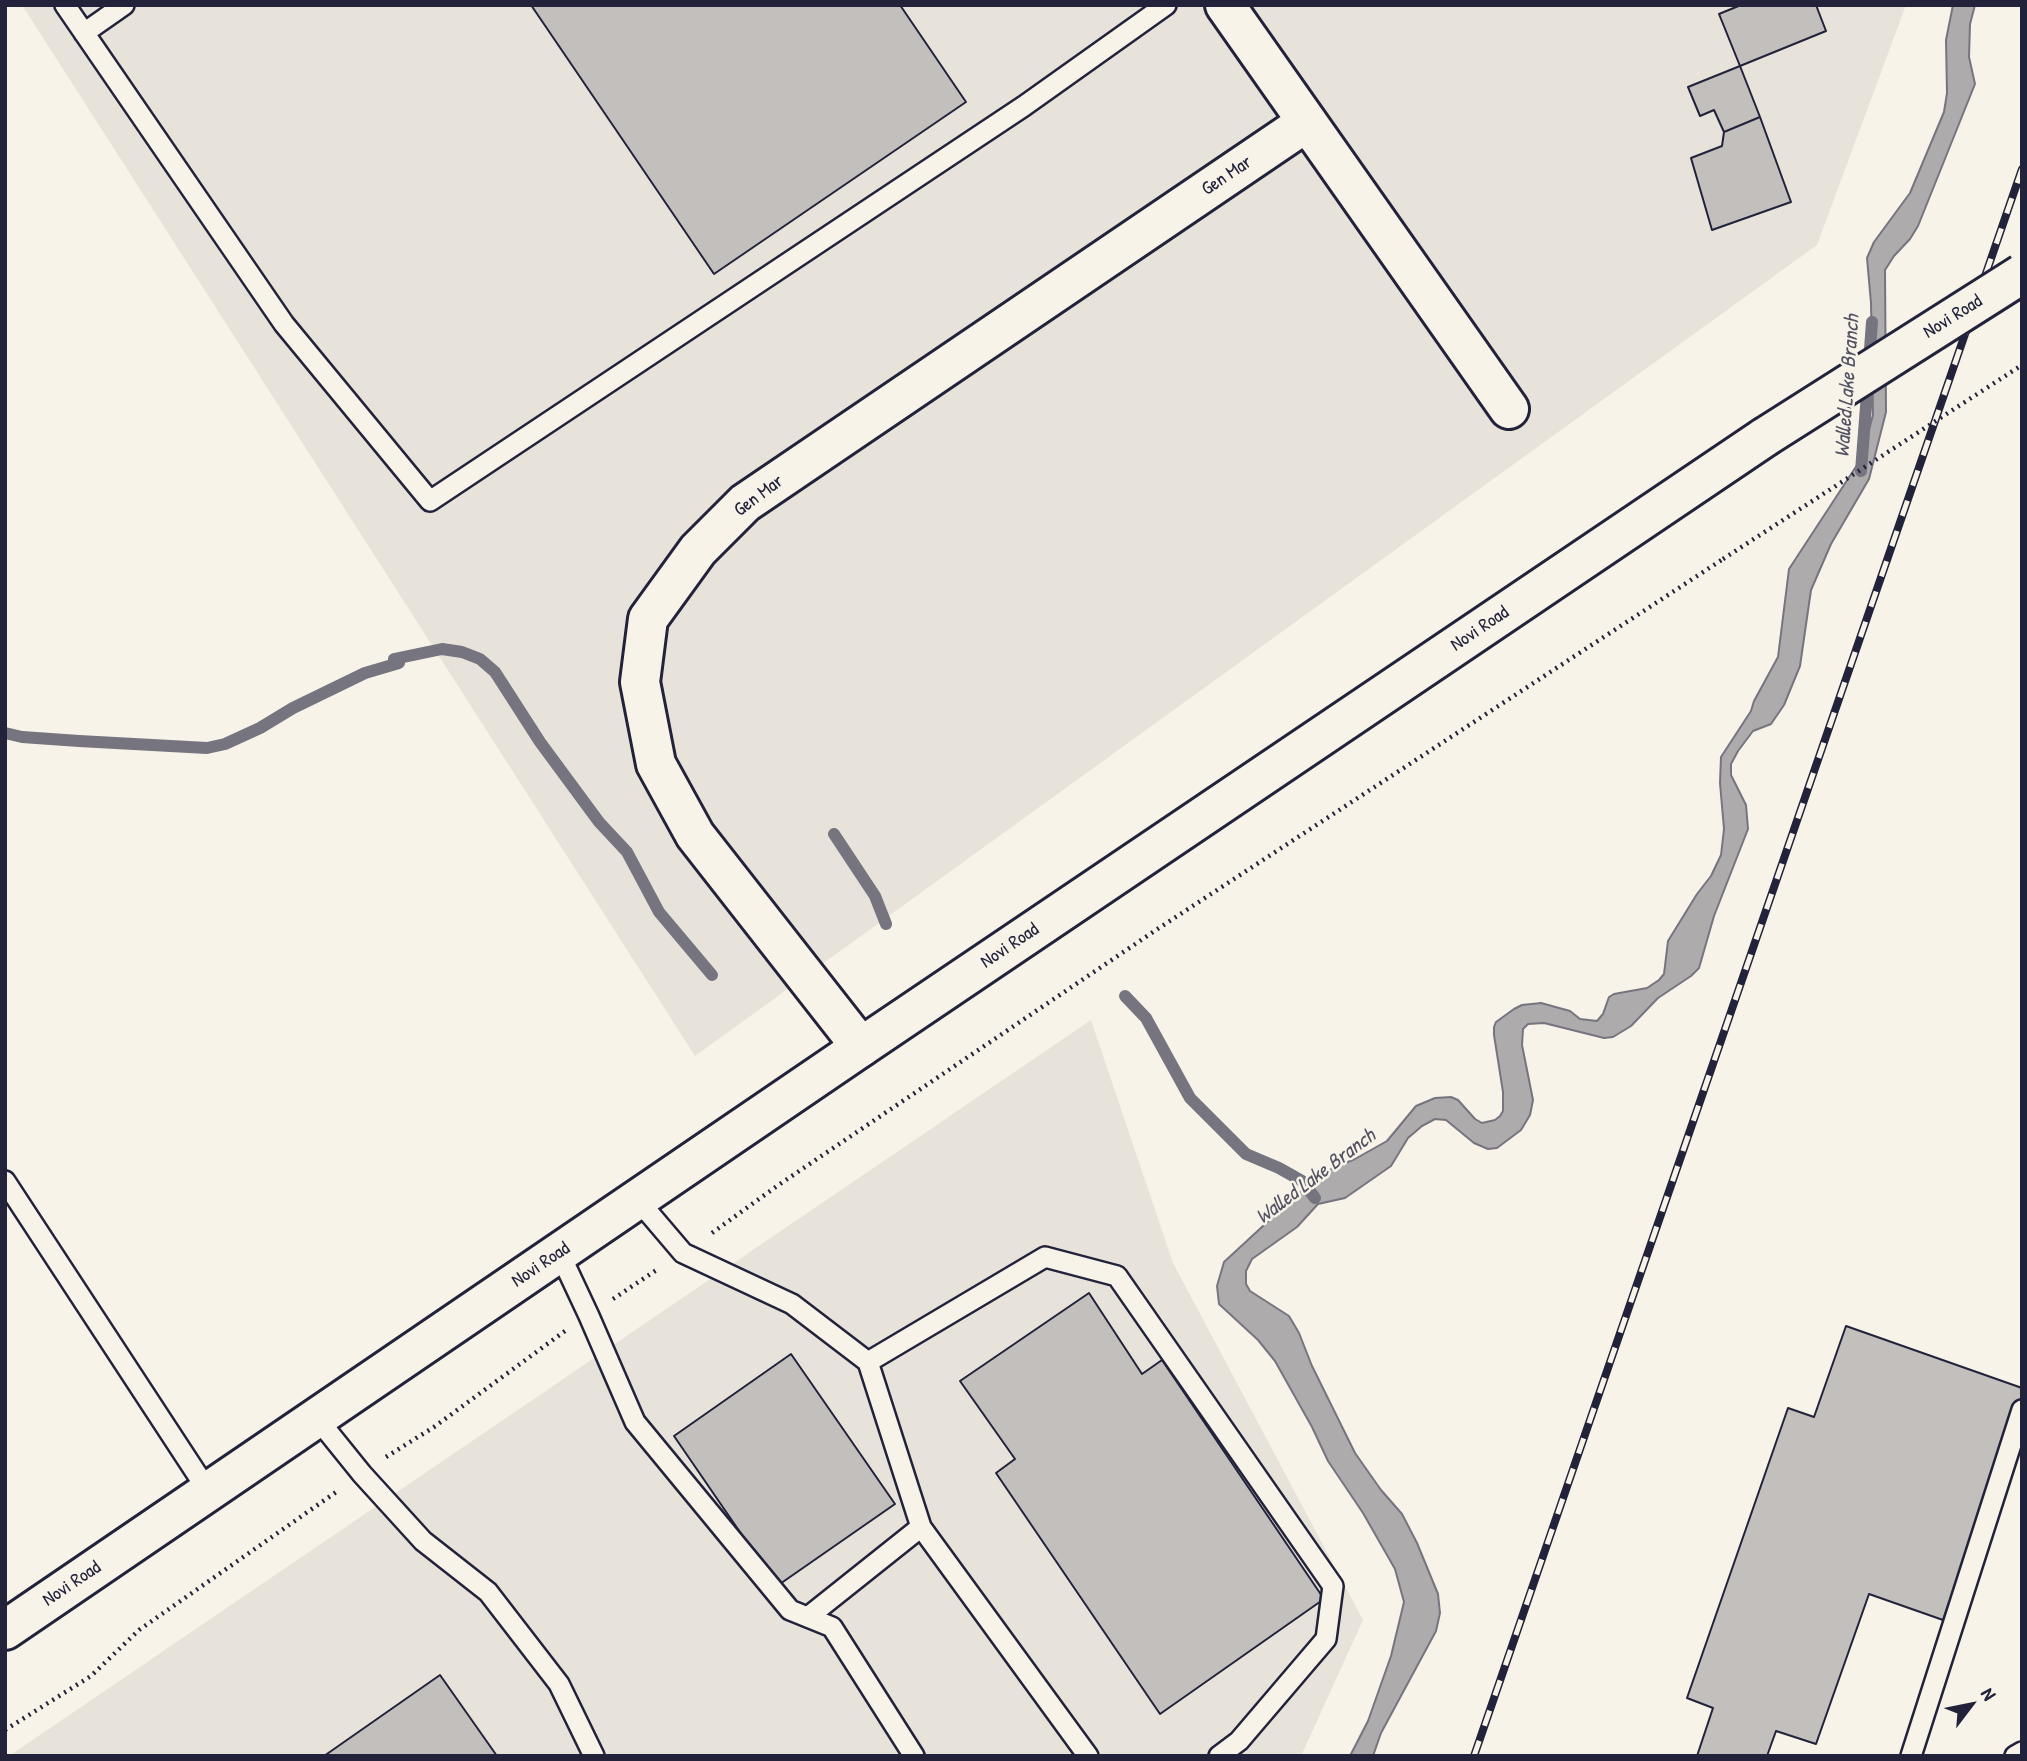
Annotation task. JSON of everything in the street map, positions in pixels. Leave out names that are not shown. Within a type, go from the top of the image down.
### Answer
[{"type":"main road","points":[[1230,7],[1307,122],[1509,409]]},
{"type":"main road","name":"Gen Mar","points":[[861,1046],[695,835],[656,764],[640,682],[648,619],[698,550],[745,503],[1307,122]]},
{"type":"main road","name":"Novi Road","points":[[5,1630],[861,1046],[1765,437],[2022,274]]},
{"type":"lane","points":[[65,5],[284,324],[430,500],[1024,106],[1166,5]]},
{"type":"lane","points":[[84,33],[124,5]]},
{"type":"lane","points":[[5,1181],[208,1491]]},
{"type":"lane","points":[[637,1199],[683,1253],[792,1304],[868,1362],[921,1527],[1088,1756]]},
{"type":"lane","points":[[559,1252],[635,1422],[790,1610],[832,1627],[915,1756]]},
{"type":"lane","points":[[868,1362],[1045,1257],[1117,1276],[1333,1586],[1326,1639],[1239,1741],[1219,1756]]},
{"type":"lane","points":[[1911,1756],[2022,1410]]},
{"type":"lane","points":[[316,1417],[362,1474],[423,1541],[488,1592],[559,1684],[594,1756]]},
{"type":"lane","points":[[808,1617],[921,1527]]},
{"type":"lane","points":[[2015,1756],[2022,1752]]},
{"type":"path","points":[[5,1730],[91,1676],[139,1630],[434,1427],[589,1315],[729,1223],[777,1186],[1156,930],[2022,365]]},
{"type":"shaded area","points":[[22,5],[1906,5],[1817,245],[695,1056]]},
{"type":"shaded area","points":[[1953,5],[1975,5],[1970,24],[1969,57],[1975,84],[1918,226],[1885,270],[1886,412],[1869,479],[1831,544],[1811,590],[1800,666],[1784,705],[1771,724],[1753,731],[1731,764],[1731,775],[1746,805],[1748,829],[1714,916],[1699,968],[1658,998],[1631,1026],[1613,1037],[1604,1038],[1544,1023],[1528,1024],[1523,1029],[1522,1045],[1533,1100],[1530,1115],[1521,1130],[1497,1148],[1488,1149],[1474,1143],[1446,1120],[1435,1119],[1408,1138],[1391,1166],[1345,1198],[1318,1204],[1297,1227],[1252,1259],[1246,1271],[1246,1284],[1250,1291],[1289,1316],[1355,1453],[1402,1514],[1438,1594],[1440,1613],[1436,1631],[1381,1733],[1373,1756],[1350,1756],[1368,1721],[1391,1656],[1404,1602],[1395,1569],[1363,1513],[1328,1461],[1275,1361],[1258,1340],[1219,1304],[1217,1286],[1224,1262],[1315,1178],[1387,1141],[1416,1106],[1435,1098],[1451,1097],[1458,1100],[1482,1123],[1500,1116],[1503,1111],[1503,1092],[1494,1027],[1496,1022],[1514,1009],[1522,1005],[1541,1003],[1570,1011],[1580,1019],[1597,1021],[1603,1014],[1609,997],[1647,988],[1664,974],[1668,941],[1711,876],[1721,855],[1724,829],[1721,757],[1751,711],[1778,657],[1789,569],[1861,459],[1873,415],[1871,303],[1867,258],[1874,242],[1910,193],[1944,112],[1947,93],[1946,40]]},
{"type":"shaded area","points":[[1091,1020],[1173,1263],[1363,1620],[1301,1756],[9,1756]]},
{"type":"building","points":[[531,5],[900,5],[966,102],[714,274]]},
{"type":"building","points":[[1741,5],[1816,5],[1826,31],[1740,66],[1719,14]]},
{"type":"building","points":[[1740,66],[1760,117],[1724,132],[1714,110],[1700,116],[1688,87]]},
{"type":"building","points":[[1760,117],[1791,202],[1712,230],[1691,158],[1722,146],[1724,132]]},
{"type":"building","points":[[1089,1293],[1142,1374],[1162,1360],[1324,1599],[1160,1714],[996,1473],[1015,1459],[960,1381]]},
{"type":"building","points":[[1846,1326],[2022,1388],[2022,1396],[1943,1620],[1869,1594],[1816,1744],[1776,1731],[1767,1756],[1697,1756],[1713,1708],[1687,1698],[1788,1408],[1814,1417]]},
{"type":"building","points":[[791,1354],[895,1504],[777,1586],[674,1436]]},
{"type":"building","points":[[440,1675],[497,1756],[324,1756]]},
{"type":"waterway","name":"Walled Lake Branch","points":[[1869,363],[1872,322]]},
{"type":"waterway","name":"Walled Lake Branch","points":[[1861,471],[1868,381]]},
{"type":"waterway","points":[[5,733],[22,737],[207,748],[225,744],[260,728],[293,708],[365,673],[399,663],[394,659],[442,649],[462,652],[480,659],[495,672],[540,742],[599,822],[627,852],[659,912],[712,975]]},
{"type":"waterway","points":[[834,834],[875,896],[886,924]]},
{"type":"waterway","points":[[1125,996],[1146,1018],[1190,1098],[1246,1154],[1302,1181],[1315,1198]]},
{"type":"railway","points":[[1474,1756],[2022,169]]}]
